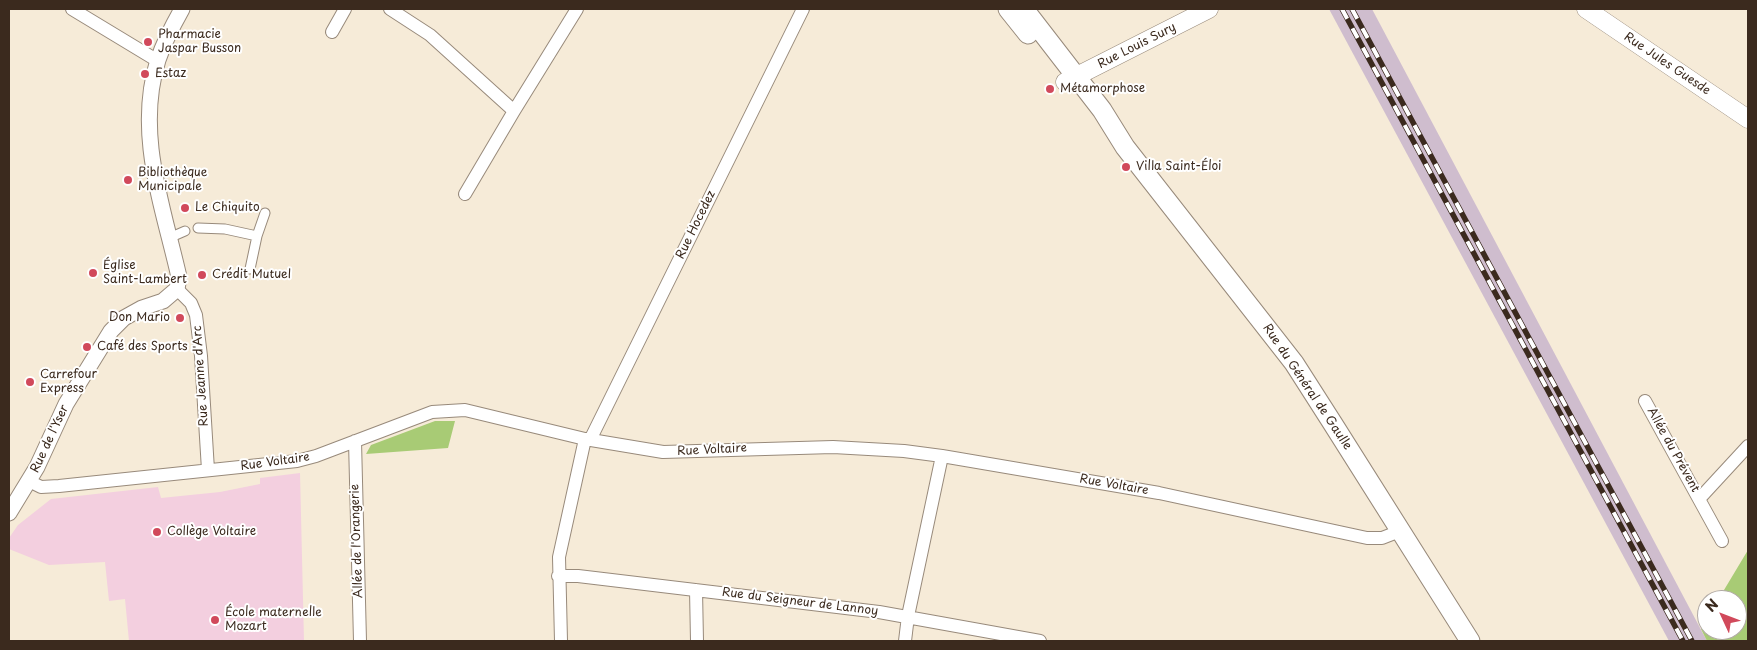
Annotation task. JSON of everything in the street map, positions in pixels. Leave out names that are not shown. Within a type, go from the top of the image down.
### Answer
[{"type":"main road","name":"Rue du Général de Gaulle","points":[[1008,9],[1071,79],[1102,110],[1125,147],[1294,363],[1470,641]]},
{"type":"main road","name":"Rue du Général de Gaulle","points":[[1024,9],[1071,79]]},
{"type":"main road","name":"Rue Louis Sury","points":[[1071,79],[1209,9]]},
{"type":"main road","name":"Rue Jules Guesde","points":[[1586,9],[1748,119]]},
{"type":"street","points":[[72,9],[158,61]]},
{"type":"street","points":[[177,289],[179,277],[157,189],[150,136],[150,104],[158,61],[169,32],[182,9]]},
{"type":"street","points":[[332,32],[344,9]]},
{"type":"street","points":[[390,9],[430,35],[514,111]]},
{"type":"street","points":[[465,194],[577,9]]},
{"type":"street","name":"Rue Hocedez","points":[[561,641],[558,576],[561,548],[588,440],[803,9]]},
{"type":"street","points":[[250,269],[257,236],[265,213]]},
{"type":"street","points":[[198,228],[225,229],[257,236]]},
{"type":"street","points":[[169,238],[185,231]]},
{"type":"street","name":"Rue de l'Yser","points":[[9,512],[29,482],[66,404],[117,324],[142,308],[162,301],[177,289]]},
{"type":"street","name":"Rue Jeanne d'Arc","points":[[177,289],[191,303],[196,315],[201,356],[208,470]]},
{"type":"street","name":"Allée du Prévent","points":[[1645,401],[1722,541]]},
{"type":"street","name":"Rue Voltaire","points":[[29,482],[41,487],[59,486],[306,459],[432,412],[457,410],[473,411],[588,440],[642,450],[674,452],[833,447],[904,451],[1159,493],[1367,538],[1382,538],[1400,531]]},
{"type":"street","name":"Allée de l'Orangerie","points":[[355,441],[360,641]]},
{"type":"street","name":"Allée du Prévent","points":[[1700,498],[1748,446]]},
{"type":"street","points":[[905,641],[908,616],[942,456]]},
{"type":"street","name":"Rue du Seigneur de Lannoy","points":[[558,576],[578,576],[908,616],[1040,641]]},
{"type":"street","points":[[696,590],[696,641]]},
{"type":"shaded area","points":[[1329,9],[1372,9],[1697,622],[1697,640],[1707,641],[1669,641]]},
{"type":"shaded area","name":"Collège Voltaire","points":[[300,473],[304,641],[129,641],[125,599],[109,601],[105,562],[49,565],[9,549],[9,538],[18,525],[51,499],[158,487],[161,498],[220,492],[260,484],[260,478]]},
{"type":"green space","points":[[435,421],[455,421],[448,448],[366,454],[371,445]]},
{"type":"green space","points":[[1748,550],[1748,641],[1706,640],[1747,640],[1747,590],[1724,590]]},
{"type":"railway","points":[[1342,9],[1683,641]]},
{"type":"railway","points":[[1352,9],[1692,641]]},
{"type":"place","name":"Pharmacie Jaspar Busson","points":[[148,42]]},
{"type":"place","name":"Estaz","points":[[145,74]]},
{"type":"place","name":"Métamorphose","points":[[1050,89]]},
{"type":"place","name":"Villa Saint-Éloi","points":[[1126,167]]},
{"type":"place","name":"Bibliothèque Municipale","points":[[128,180]]},
{"type":"place","name":"Le Chiquito","points":[[185,208]]},
{"type":"place","name":"Église Saint-Lambert","points":[[93,273]]},
{"type":"place","name":"Crédit Mutuel","points":[[202,275]]},
{"type":"place","name":"Don Mario","points":[[180,318]]},
{"type":"place","name":"Café des Sports","points":[[87,347]]},
{"type":"place","name":"Carrefour Express","points":[[30,382]]},
{"type":"place","name":"Collège Voltaire","points":[[157,532]]},
{"type":"place","name":"École maternelle Mozart","points":[[215,620]]}]
